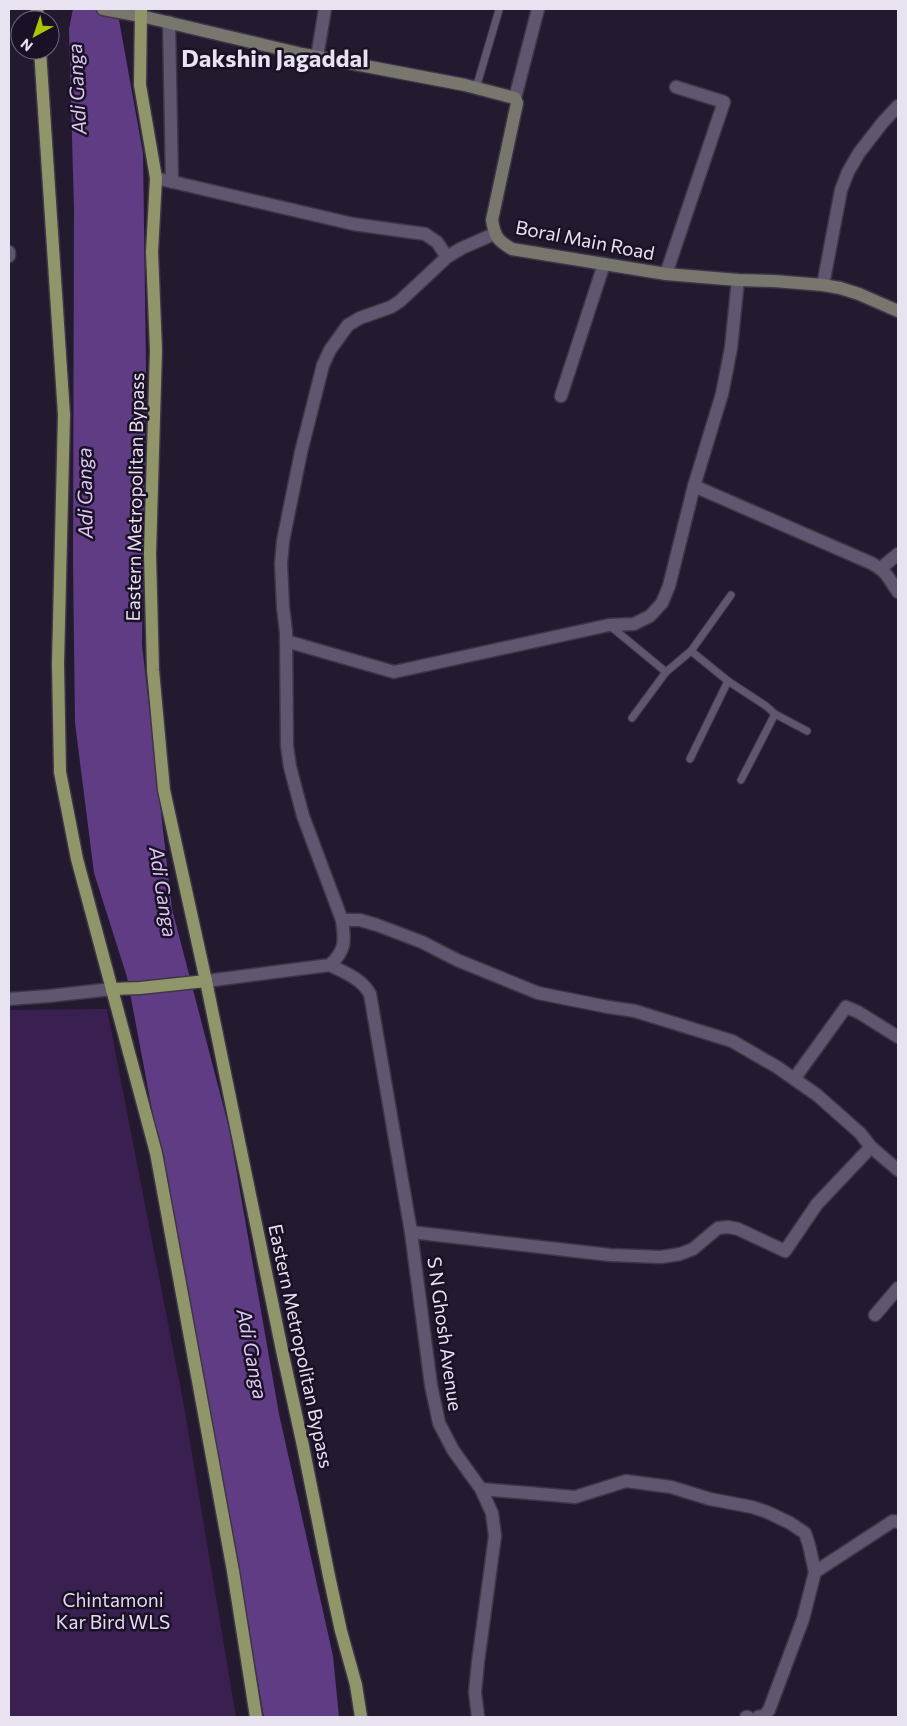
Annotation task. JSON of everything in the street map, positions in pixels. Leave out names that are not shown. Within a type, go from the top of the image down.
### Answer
[{"type":"main road","points":[[103,9],[119,12],[141,12],[169,22],[317,57],[476,88],[515,98]]},
{"type":"main road","name":"Eastern Metropolitan Bypass","points":[[141,12],[140,85],[156,178],[152,252],[156,350],[150,554],[153,670],[164,790],[206,981],[329,1576],[341,1631],[356,1685],[361,1717]]},
{"type":"main road","points":[[41,60],[64,415],[58,664],[60,772],[77,859],[156,1153],[232,1571],[256,1717]]},
{"type":"main road","name":"Boral Main Road","points":[[515,98],[517,103],[492,220],[494,234],[501,242],[512,249],[666,274],[823,285],[859,294],[898,311]]},
{"type":"main road","points":[[112,989],[206,981]]},
{"type":"street","points":[[317,57],[325,9]]},
{"type":"street","points":[[515,98],[538,9]]},
{"type":"street","points":[[169,22],[172,182]]},
{"type":"street","points":[[666,274],[724,102],[676,87]]},
{"type":"street","points":[[823,285],[841,190],[848,172],[859,153],[898,106]]},
{"type":"street","points":[[156,178],[353,224],[425,234],[437,242],[446,257]]},
{"type":"street","points":[[206,981],[330,965],[343,949],[342,920],[304,816],[290,767],[286,727],[286,641],[281,564],[283,541],[301,452],[323,364],[330,350],[348,325],[400,301],[446,257],[494,234]]},
{"type":"street","points":[[561,396],[604,264]]},
{"type":"street","points":[[286,641],[394,672],[609,625],[634,624],[650,616],[662,603],[669,586],[694,486],[722,394],[731,348],[738,280]]},
{"type":"street","points":[[694,486],[881,568],[888,574],[898,592]]},
{"type":"street","points":[[881,568],[898,554]]},
{"type":"street","points":[[342,920],[360,920],[378,925],[397,934],[422,942],[457,960],[538,993],[635,1011],[732,1041],[778,1067],[839,1113],[860,1133],[871,1147],[898,1170]]},
{"type":"street","name":"S N Ghosh Avenue","points":[[330,965],[360,980],[370,994],[411,1232],[431,1385],[439,1423],[453,1450],[481,1489],[492,1513],[494,1536],[478,1662],[476,1692],[478,1717]]},
{"type":"street","points":[[9,999],[112,989]]},
{"type":"street","points":[[794,1079],[846,1007],[858,1012],[898,1037]]},
{"type":"street","points":[[411,1232],[610,1255],[662,1257],[680,1254],[693,1248],[718,1228],[728,1227],[738,1228],[785,1251],[817,1204],[871,1147]]},
{"type":"street","points":[[875,1315],[898,1288]]},
{"type":"street","points":[[481,1489],[575,1497],[626,1481],[672,1487],[710,1499],[767,1512],[790,1523],[804,1533],[816,1572],[800,1629],[769,1710],[763,1717]]},
{"type":"street","points":[[816,1572],[893,1521],[898,1522]]},
{"type":"lane","points":[[476,88],[499,10]]},
{"type":"lane","points":[[632,718],[666,672],[691,651],[731,595]]},
{"type":"lane","points":[[609,625],[666,672]]},
{"type":"lane","points":[[691,651],[728,681],[775,714],[807,732]]},
{"type":"lane","points":[[690,759],[728,681]]},
{"type":"lane","points":[[740,780],[775,714]]},
{"type":"green space","name":"Chintamoni Kar Bird WLS","points":[[107,1009],[184,1406],[236,1717],[9,1717],[9,1010]]},
{"type":"water","name":"Adi Ganga","points":[[73,9],[117,9],[143,153],[146,366],[142,645],[172,909],[229,1128],[279,1414],[333,1656],[339,1717],[264,1717],[239,1573],[127,977],[94,873],[75,723],[73,564],[74,209],[69,29]]},
{"type":"district","name":"Dakshin Jagaddal","points":[[275,59]]}]
